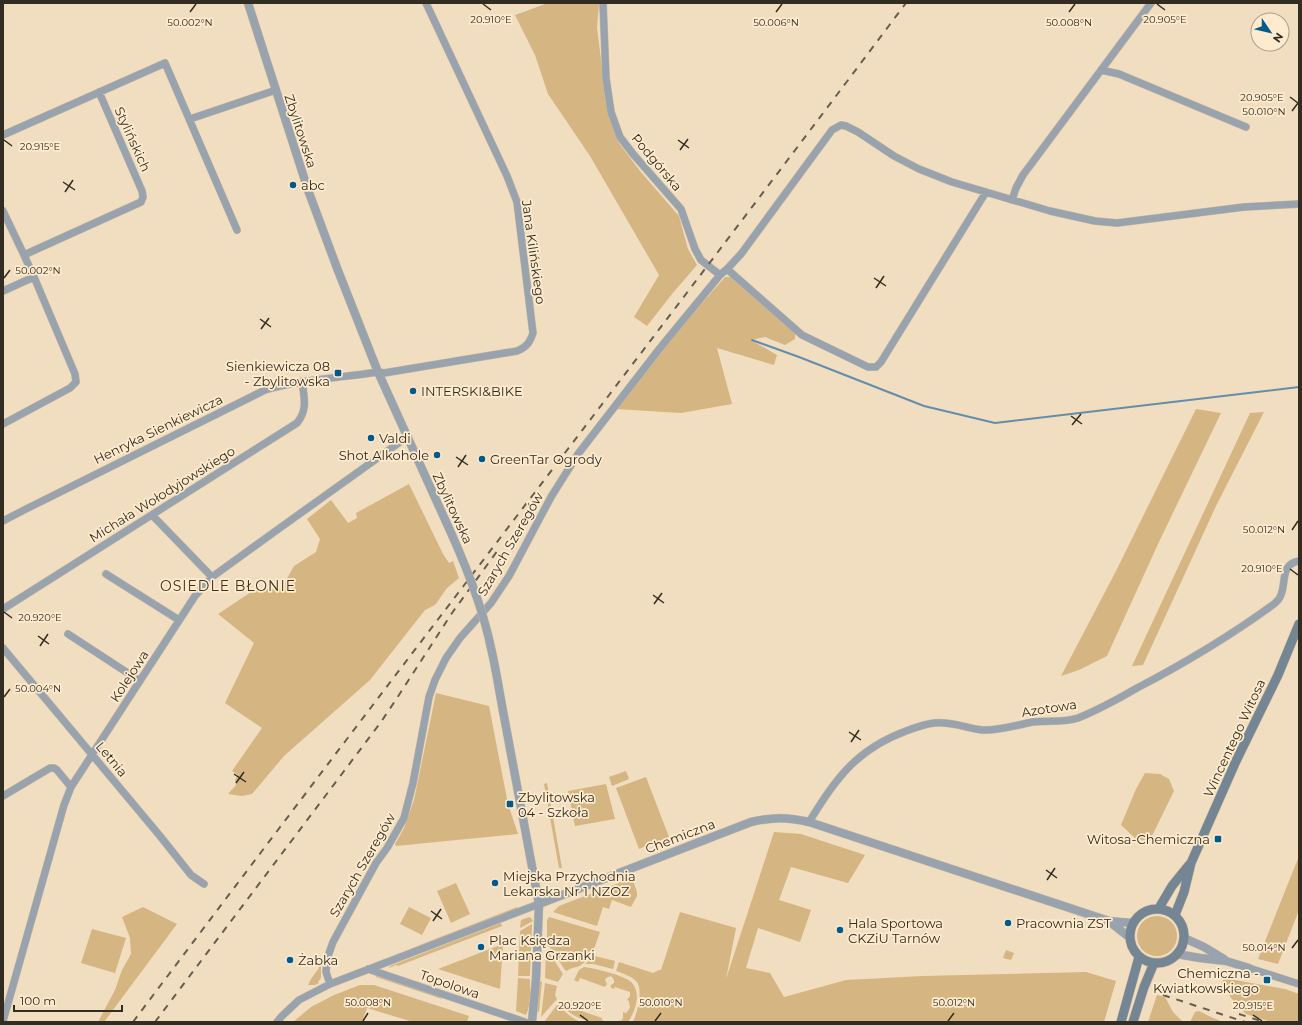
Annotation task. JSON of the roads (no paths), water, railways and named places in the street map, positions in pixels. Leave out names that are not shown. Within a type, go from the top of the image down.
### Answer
[{"type":"main road","name":"Wincentego Witosa","points":[[1175,916],[1184,892],[1191,863],[1236,761],[1278,675],[1299,624]]},
{"type":"main road","name":"Wincentego Witosa","points":[[1159,908],[1172,886],[1191,863]]},
{"type":"main road","points":[[1159,908],[1175,916],[1181,923],[1184,938],[1182,946],[1177,954],[1167,961],[1154,963],[1139,957],[1132,948],[1129,937],[1132,923],[1141,913],[1146,910],[1159,908]]},
{"type":"main road","points":[[1121,1022],[1139,957]]},
{"type":"main road","points":[[1133,1022],[1144,986],[1154,963]]},
{"type":"street","name":"Zbylitowska","points":[[248,3],[315,212],[378,372],[452,534],[466,567],[483,615],[491,648],[539,904],[536,979],[532,1022]]},
{"type":"street","name":"Jana Kilińskiego","points":[[378,372],[384,373],[517,351],[524,348],[530,342],[533,333],[517,202],[426,3]]},
{"type":"street","name":"Podgórska","points":[[603,3],[606,78],[611,112],[620,137],[632,154],[681,209],[695,249],[701,260],[720,275]]},
{"type":"street","points":[[1012,200],[1023,175],[1151,3]]},
{"type":"street","points":[[3,135],[165,63],[237,230]]},
{"type":"street","points":[[1101,70],[1119,74],[1246,127]]},
{"type":"street","points":[[190,120],[276,90]]},
{"type":"street","name":"Stylińskich","points":[[24,255],[141,202],[143,197],[142,191],[136,175],[99,92]]},
{"type":"street","name":"Szarych Szeregów","points":[[330,984],[326,972],[327,959],[333,942],[376,863],[387,848],[404,818],[413,783],[429,697],[435,680],[446,658],[464,633],[492,602],[509,576],[551,497],[578,454],[651,359],[720,275],[727,270],[740,254],[832,130],[841,125],[846,126],[858,132],[894,156],[919,169],[952,182],[986,192]]},
{"type":"street","points":[[727,270],[802,335],[826,345],[868,367],[876,366],[881,362],[986,192],[1082,219],[1117,223],[1244,207],[1299,204]]},
{"type":"street","points":[[3,211],[52,318],[75,374],[76,382],[70,388],[3,424]]},
{"type":"street","points":[[3,291],[34,277]]},
{"type":"street","name":"Henryka Sienkiewicza","points":[[3,522],[61,491],[265,390],[302,381],[378,372]]},
{"type":"street","name":"Michała Wołodyjowskiego","points":[[3,609],[297,423],[302,417],[304,407],[302,381]]},
{"type":"street","name":"Kolejowa","points":[[3,1021],[64,805],[71,787],[179,620],[212,577],[407,437]]},
{"type":"street","points":[[152,515],[212,577]]},
{"type":"street","name":"Azotowa","points":[[809,822],[819,805],[844,772],[859,757],[871,748],[892,737],[934,723],[948,722],[981,730],[996,730],[1033,722],[1066,721],[1103,707],[1171,671],[1202,653],[1274,604],[1280,597],[1288,566],[1295,561],[1299,561]]},
{"type":"street","points":[[106,574],[179,620]]},
{"type":"street","points":[[68,634],[140,681]]},
{"type":"street","name":"Letnia","points":[[3,648],[191,875],[204,884]]},
{"type":"street","points":[[3,796],[50,768],[57,770],[71,787]]},
{"type":"street","name":"Chemiczna","points":[[277,1022],[299,1000],[330,984],[751,822],[766,818],[782,817],[809,822],[1109,921],[1132,923]]},
{"type":"street","name":"Chemiczna","points":[[1109,921],[1129,937]]},
{"type":"street","points":[[1184,938],[1204,947],[1226,961]]},
{"type":"street","points":[[1177,954],[1226,961],[1299,984]]},
{"type":"street","name":"Topolowa","points":[[368,969],[525,1022]]},
{"type":"waterway","points":[[752,340],[924,406],[995,423],[1299,387]]},
{"type":"railway","points":[[133,1022],[906,3]]},
{"type":"railway","points":[[155,1022],[381,722],[452,613],[498,550]]},
{"type":"railway","points":[[1163,995],[1245,1022]]},
{"type":"railway","points":[[1239,1014],[1264,1022]]},
{"type":"place","name":"abc","points":[[293,185]]},
{"type":"place","name":"Sienkiewicza 08 - Zbylitowska","points":[[338,373]]},
{"type":"place","name":"INTERSKI&BIKE","points":[[413,391]]},
{"type":"place","name":"Valdi","points":[[371,438]]},
{"type":"place","name":"Shot Alkohole","points":[[437,455]]},
{"type":"place","name":"GreenTar Ogrody","points":[[482,459]]},
{"type":"place","name":"Zbylitowska 04 - Szkoła","points":[[510,804]]},
{"type":"place","name":"Witosa-Chemiczna","points":[[1218,839]]},
{"type":"place","name":"Miejska Przychodnia Lekarska Nr 1 NZOZ","points":[[495,883]]},
{"type":"place","name":"Pracownia ZST","points":[[1008,923]]},
{"type":"place","name":"Hala Sportowa CKZiU Tarnów","points":[[840,930]]},
{"type":"place","name":"Plac Księdza Mariana Grzanki","points":[[481,947]]},
{"type":"place","name":"Żabka","points":[[290,960]]},
{"type":"place","name":"Chemiczna - Kwiatkowskiego","points":[[1267,980]]},
{"type":"district","name":"OSIEDLE BŁONIE","points":[[228,586]]}]
